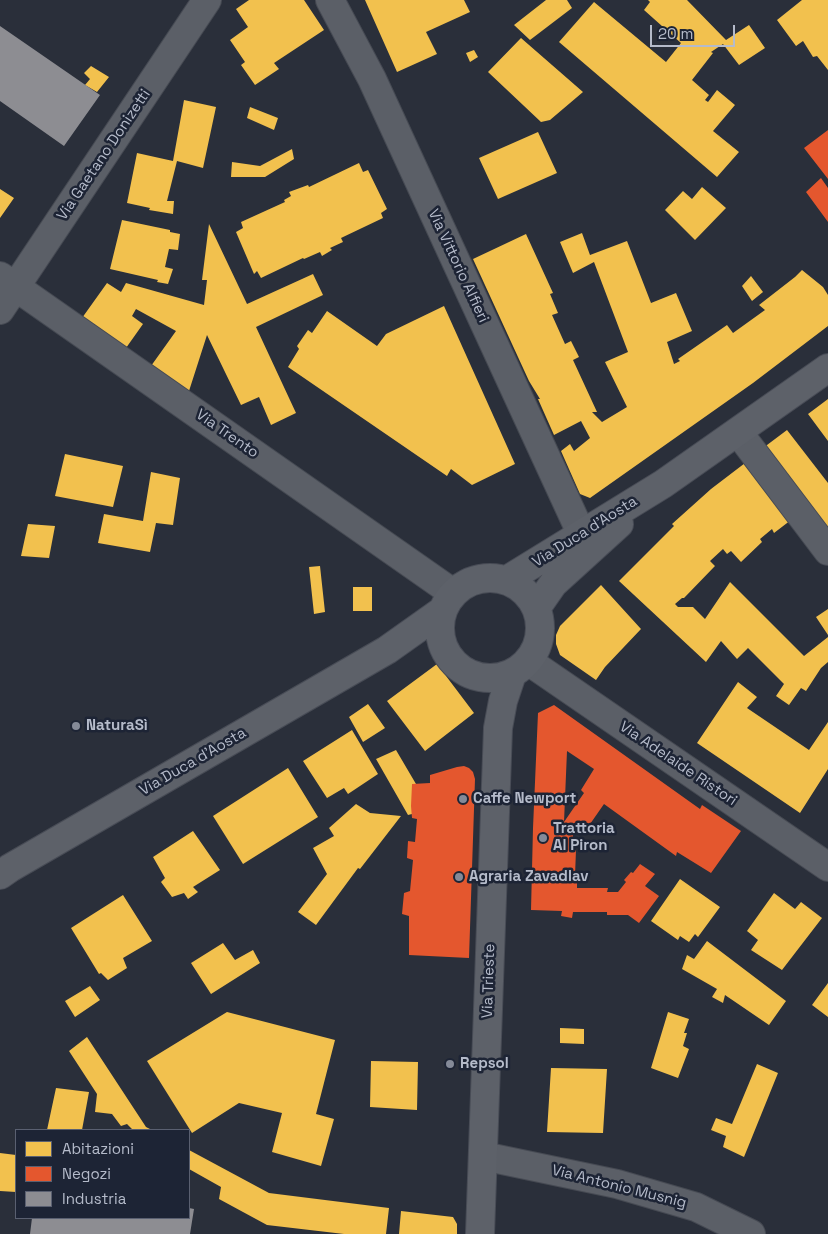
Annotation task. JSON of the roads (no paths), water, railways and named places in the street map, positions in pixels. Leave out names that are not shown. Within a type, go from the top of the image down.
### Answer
[{"type":"main road","name":"Via Duca d'Aosta","points":[[507,580],[580,533],[663,484],[828,368]]},
{"type":"main road","name":"Via Duca d'Aosta","points":[[3,867],[388,650],[447,602],[468,582],[488,577],[507,580],[525,590],[537,606],[554,584],[663,484]]},
{"type":"main road","points":[[447,602],[439,627],[442,643],[450,659],[464,671],[481,678],[497,678],[520,667],[538,645],[541,625],[537,606]]},
{"type":"main road","name":"Via Duca d'Aosta","points":[[388,650],[424,642],[442,643]]},
{"type":"main road","name":"Via Trieste","points":[[480,1234],[498,728],[503,701],[520,667]]},
{"type":"main road","name":"Via Trieste","points":[[481,678],[492,700],[498,728]]},
{"type":"street","name":"Via Gaetano Donizetti","points":[[0,310],[8,281],[207,0]]},
{"type":"street","name":"Via Vittorio Alfieri","points":[[330,0],[372,79],[580,533]]},
{"type":"street","name":"Via Trento","points":[[8,281],[447,602]]},
{"type":"street","points":[[738,432],[828,551]]},
{"type":"street","name":"Via Adelaide Ristori","points":[[520,667],[828,867]]},
{"type":"street","name":"Via Antonio Musnig","points":[[483,1156],[617,1184],[696,1207],[751,1234]]},
{"type":"place","name":"NaturaSì","points":[[76,726]]},
{"type":"place","name":"Caffe Newport","points":[[463,799]]},
{"type":"place","name":"Trattoria Al Piron","points":[[543,838]]},
{"type":"place","name":"Agraria Zavadlav","points":[[459,877]]},
{"type":"place","name":"Repsol","points":[[450,1064]]}]
